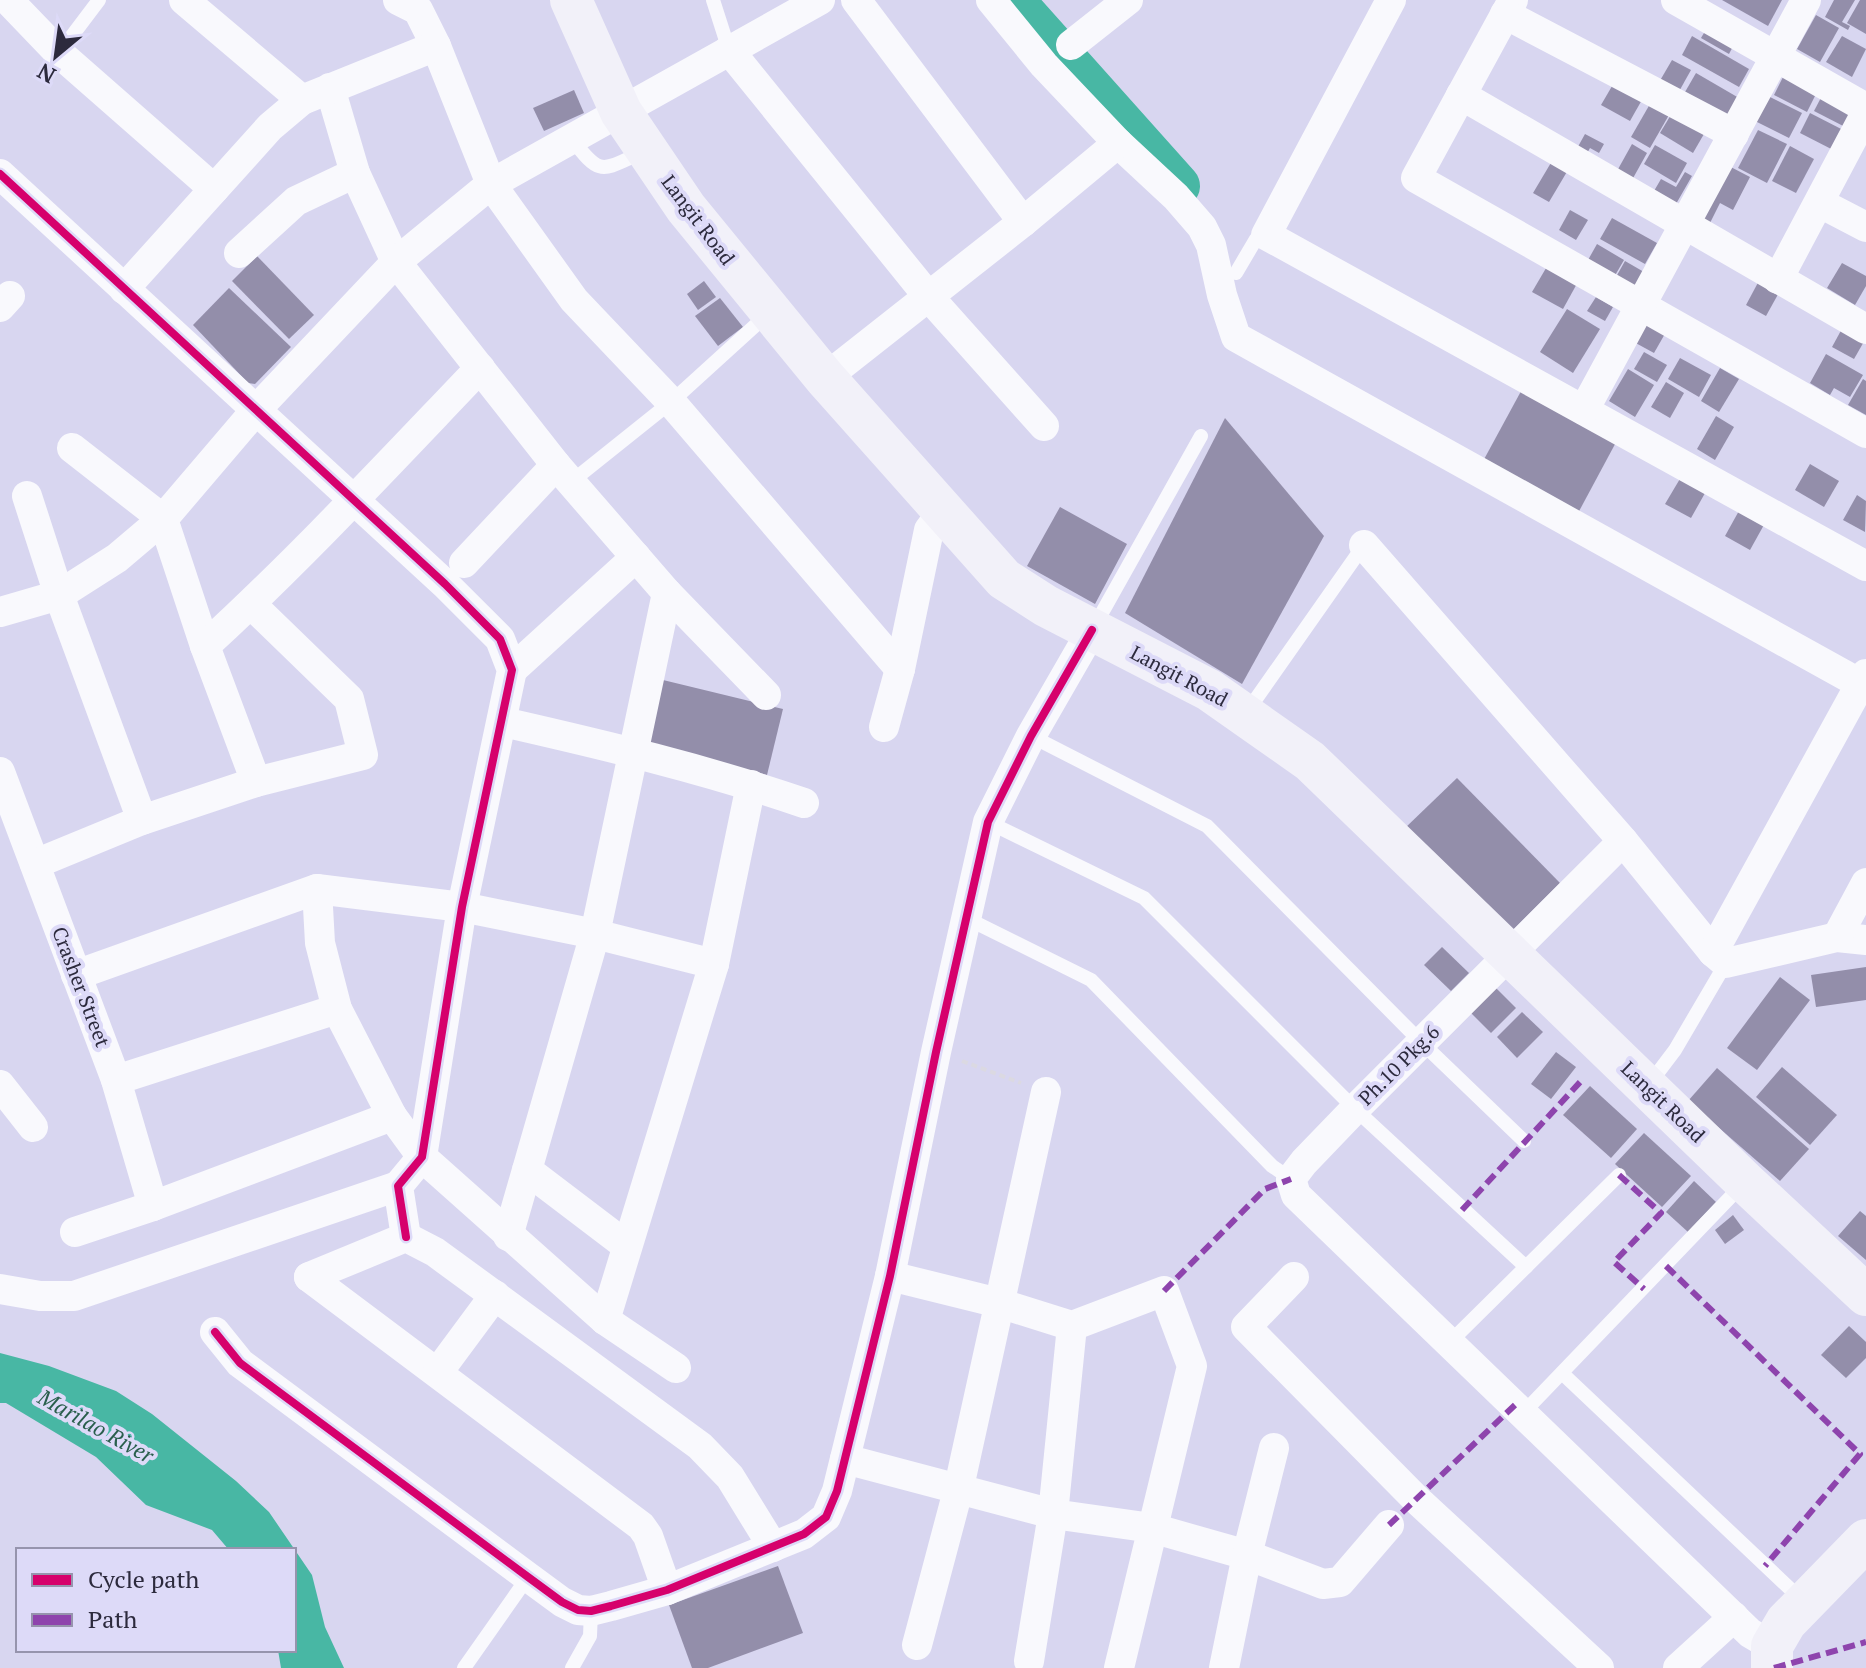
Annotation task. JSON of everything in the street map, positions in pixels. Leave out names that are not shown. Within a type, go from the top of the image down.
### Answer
[{"type":"main road","name":"Langit Road","points":[[571,0],[621,112],[686,208],[825,378],[1004,579],[1025,594],[1209,690],[1310,761],[1866,1295]]},
{"type":"main road","points":[[1772,1657],[1786,1622],[1866,1540]]},
{"type":"street","points":[[8,0],[59,53],[214,189]]},
{"type":"street","points":[[184,0],[302,100]]},
{"type":"street","points":[[398,0],[418,10],[436,46],[491,184],[574,300],[671,402],[900,669]]},
{"type":"street","points":[[0,612],[59,595],[117,558],[163,519],[256,410],[396,262],[491,184],[820,0]]},
{"type":"street","points":[[856,0],[1023,222]]},
{"type":"street","points":[[991,0],[1044,65],[1202,227],[1211,245],[1222,295],[1236,337],[1864,682],[1720,957]]},
{"type":"street","points":[[1071,45],[1128,0]]},
{"type":"street","points":[[1391,0],[1266,235],[1866,566]]},
{"type":"street","points":[[1676,0],[1866,111],[1778,279]]},
{"type":"street","points":[[1584,410],[1806,0]]},
{"type":"street","points":[[1734,134],[1509,7],[1416,178],[1866,433]]},
{"type":"street","points":[[124,289],[270,127],[302,100],[436,46]]},
{"type":"street","points":[[729,50],[928,296],[1044,426]]},
{"type":"street","points":[[330,88],[355,173],[396,262],[564,474],[667,593],[766,695]]},
{"type":"street","points":[[1461,95],[1866,329]]},
{"type":"street","points":[[825,378],[1118,143]]},
{"type":"street","points":[[239,253],[296,201],[355,173]]},
{"type":"street","points":[[0,174],[445,584],[500,639],[512,670],[462,907],[422,1157],[398,1186],[74,1296],[40,1296],[0,1289]]},
{"type":"street","points":[[1820,203],[1866,227]]},
{"type":"street","points":[[205,646],[355,500],[480,368]]},
{"type":"street","points":[[72,448],[163,519],[205,646],[256,782]]},
{"type":"street","points":[[464,563],[564,474]]},
{"type":"street","points":[[27,496],[59,595],[142,820]]},
{"type":"street","points":[[884,727],[900,669],[929,530],[943,511]]},
{"type":"street","points":[[1364,545],[1623,841],[1720,957]]},
{"type":"street","points":[[512,670],[636,557]]},
{"type":"street","points":[[508,1236],[595,934],[667,593]]},
{"type":"street","points":[[35,864],[142,820],[256,782],[363,755],[349,699],[251,604]]},
{"type":"street","points":[[215,1332],[240,1363],[562,1602],[578,1610],[591,1611],[667,1590],[804,1534],[826,1517],[837,1491],[890,1276],[988,822],[1031,736],[1092,630]]},
{"type":"street","points":[[503,722],[634,752],[804,803]]},
{"type":"street","name":"Crasher Street","points":[[0,772],[116,1080],[153,1206]]},
{"type":"street","points":[[605,1320],[714,964],[751,785]]},
{"type":"street","name":"Ph.10 Pkg.6","points":[[1291,1179],[1355,1109],[1623,841]]},
{"type":"street","points":[[1720,957],[1851,938],[1866,883]]},
{"type":"street","points":[[317,889],[320,943],[337,1009],[392,1116],[422,1157],[605,1320],[676,1368]]},
{"type":"street","points":[[76,975],[317,889],[462,907],[595,934],[714,964]]},
{"type":"street","points":[[116,1080],[337,1009]]},
{"type":"street","points":[[0,1085],[33,1127]]},
{"type":"street","points":[[917,1645],[959,1487],[1046,1092]]},
{"type":"street","points":[[75,1232],[392,1116]]},
{"type":"street","points":[[527,1170],[627,1246]]},
{"type":"street","points":[[1291,1179],[1296,1195],[1760,1640],[1772,1657]]},
{"type":"street","points":[[398,1186],[406,1237]]},
{"type":"street","points":[[667,1590],[648,1536],[641,1526],[309,1277],[406,1237],[435,1252],[700,1446],[730,1477],[773,1547]]},
{"type":"street","points":[[890,1276],[999,1303],[1072,1326],[1164,1291],[1192,1366],[1119,1668]]},
{"type":"street","points":[[1294,1277],[1246,1327],[1415,1498],[1599,1668]]},
{"type":"street","points":[[438,1372],[495,1295]]},
{"type":"street","points":[[1029,1661],[1053,1514],[1072,1326]]},
{"type":"street","points":[[1224,1668],[1247,1555],[1274,1448]]},
{"type":"street","points":[[845,1459],[1053,1514],[1152,1528],[1247,1555],[1323,1584],[1340,1582],[1389,1525]]},
{"type":"street","points":[[1678,1668],[1734,1617]]},
{"type":"lane","points":[[59,53],[99,0]]},
{"type":"lane","points":[[713,0],[729,50]]},
{"type":"lane","points":[[572,139],[597,167],[606,168],[646,151]]},
{"type":"lane","points":[[1236,273],[1256,239],[1266,235]]},
{"type":"lane","points":[[564,474],[671,402],[770,312]]},
{"type":"lane","points":[[1092,630],[1201,436]]},
{"type":"lane","points":[[1245,713],[1364,545]]},
{"type":"lane","points":[[1031,736],[1207,826],[1524,1141]]},
{"type":"lane","points":[[988,822],[1144,898],[1355,1109],[1526,1267]]},
{"type":"lane","points":[[968,919],[1091,980],[1272,1166],[1291,1179]]},
{"type":"lane","points":[[1647,1087],[1675,1050],[1720,957]]},
{"type":"lane","points":[[1449,1343],[1619,1175]]},
{"type":"lane","points":[[1524,1412],[1745,1182]]},
{"type":"lane","points":[[1563,1374],[1806,1604]]},
{"type":"lane","points":[[464,1668],[528,1577]]},
{"type":"lane","points":[[572,1668],[590,1636],[591,1611]]},
{"type":"path","points":[[936,1052],[1046,1092]]},
{"type":"water","name":"Marilao River","points":[[0,1353],[49,1366],[116,1391],[152,1414],[236,1481],[269,1512],[294,1548],[227,1548],[212,1530],[146,1505],[96,1457],[6,1403],[0,1403]]},
{"type":"water","points":[[296,1552],[312,1575],[325,1627],[344,1668],[281,1668],[278,1652],[296,1652]]},
{"type":"building","points":[[1722,0],[1782,0],[1768,26]]},
{"type":"building","points":[[1834,0],[1855,0],[1842,22],[1850,26],[1848,30],[1825,17]]},
{"type":"building","points":[[1860,0],[1866,0],[1866,34],[1847,23]]},
{"type":"building","points":[[1816,15],[1839,28],[1820,62],[1797,49]]},
{"type":"building","points":[[1711,21],[1738,37],[1729,54],[1701,38]]},
{"type":"building","points":[[1692,36],[1749,69],[1739,87],[1682,55]]},
{"type":"building","points":[[1842,36],[1866,49],[1852,77],[1826,62]]},
{"type":"building","points":[[1672,60],[1691,70],[1677,95],[1658,84]]},
{"type":"building","points":[[1786,71],[1819,88],[1807,112],[1774,95]]},
{"type":"building","points":[[1696,73],[1739,98],[1727,117],[1685,92]]},
{"type":"building","points":[[1615,81],[1643,98],[1630,121],[1601,105]]},
{"type":"building","points":[[574,90],[584,113],[544,131],[533,108]]},
{"type":"building","points":[[1825,90],[1861,109],[1851,130],[1814,111]]},
{"type":"building","points":[[1768,96],[1802,113],[1789,138],[1755,121]]},
{"type":"building","points":[[1654,97],[1673,108],[1650,148],[1631,137]]},
{"type":"building","points":[[1675,108],[1708,127],[1693,153],[1660,133]]},
{"type":"building","points":[[1810,113],[1849,133],[1839,153],[1800,133]]},
{"type":"building","points":[[1758,130],[1787,144],[1767,183],[1738,168]]},
{"type":"building","points":[[1585,134],[1604,144],[1599,153],[1590,148],[1585,157],[1575,152]]},
{"type":"building","points":[[1632,144],[1647,153],[1632,180],[1617,171]]},
{"type":"building","points":[[1655,145],[1687,163],[1676,183],[1644,164]]},
{"type":"building","points":[[1790,146],[1814,159],[1796,193],[1772,181]]},
{"type":"building","points":[[1555,156],[1571,165],[1549,202],[1533,193]]},
{"type":"building","points":[[1725,164],[1750,177],[1733,210],[1720,203],[1710,223],[1698,216]]},
{"type":"building","points":[[1685,172],[1692,176],[1676,204],[1654,191],[1661,179],[1676,187]]},
{"type":"building","points":[[1570,210],[1588,220],[1576,240],[1559,230]]},
{"type":"building","points":[[1612,218],[1657,243],[1645,264],[1600,239]]},
{"type":"building","points":[[1597,244],[1624,260],[1610,284],[1583,269]]},
{"type":"building","points":[[257,256],[314,315],[289,339],[232,281]]},
{"type":"building","points":[[1625,261],[1644,272],[1631,295],[1612,284]]},
{"type":"building","points":[[1549,263],[1579,280],[1563,309],[1532,292]]},
{"type":"building","points":[[1842,263],[1866,276],[1866,286],[1855,305],[1827,288]]},
{"type":"building","points":[[1761,277],[1781,289],[1766,316],[1746,305]]},
{"type":"building","points":[[704,281],[716,297],[698,310],[687,294]]},
{"type":"building","points":[[229,288],[291,347],[255,384],[248,383],[193,325]]},
{"type":"building","points":[[1596,297],[1613,307],[1605,321],[1587,311]]},
{"type":"building","points":[[720,298],[743,327],[718,346],[695,316]]},
{"type":"building","points":[[1567,309],[1600,329],[1573,373],[1540,352]]},
{"type":"building","points":[[1644,319],[1666,332],[1654,353],[1632,341]]},
{"type":"building","points":[[1844,325],[1866,338],[1854,359],[1832,347]]},
{"type":"building","points":[[1644,352],[1667,365],[1657,382],[1634,369]]},
{"type":"building","points":[[1826,354],[1863,375],[1850,397],[1834,388],[1830,395],[1810,383]]},
{"type":"building","points":[[1680,358],[1711,375],[1699,397],[1668,379]]},
{"type":"building","points":[[1720,368],[1739,379],[1719,412],[1701,401]]},
{"type":"building","points":[[1628,369],[1654,385],[1635,417],[1609,401]]},
{"type":"building","points":[[1863,379],[1866,381],[1866,415],[1848,405]]},
{"type":"building","points":[[1526,382],[1621,433],[1577,515],[1482,463]]},
{"type":"building","points":[[1666,382],[1684,393],[1670,418],[1651,407]]},
{"type":"building","points":[[1716,416],[1734,427],[1715,460],[1697,449]]},
{"type":"building","points":[[1225,418],[1324,536],[1242,684],[1125,613]]},
{"type":"building","points":[[1810,464],[1839,481],[1824,507],[1795,490]]},
{"type":"building","points":[[1684,472],[1709,486],[1691,518],[1665,504]]},
{"type":"building","points":[[1857,495],[1866,501],[1865,532],[1843,520]]},
{"type":"building","points":[[1060,507],[1127,544],[1095,604],[1027,566]]},
{"type":"building","points":[[1740,509],[1765,523],[1750,550],[1725,536]]},
{"type":"building","points":[[663,680],[783,709],[767,775],[647,746]]},
{"type":"building","points":[[1457,778],[1560,883],[1508,935],[1404,829]]},
{"type":"building","points":[[1442,947],[1469,973],[1451,991],[1424,965]]},
{"type":"building","points":[[1866,967],[1866,1000],[1816,1007],[1811,975]]},
{"type":"building","points":[[1780,977],[1810,1000],[1757,1070],[1727,1048]]},
{"type":"building","points":[[1493,985],[1516,1008],[1491,1033],[1468,1010]]},
{"type":"building","points":[[1522,1012],[1543,1032],[1517,1058],[1497,1037]]},
{"type":"building","points":[[1556,1052],[1576,1067],[1551,1099],[1531,1084]]},
{"type":"building","points":[[1782,1067],[1837,1115],[1810,1145],[1756,1097]]},
{"type":"building","points":[[1717,1068],[1809,1149],[1780,1181],[1688,1101]]},
{"type":"building","points":[[1590,1086],[1637,1129],[1611,1158],[1563,1115]]},
{"type":"building","points":[[1644,1133],[1691,1176],[1662,1207],[1615,1164]]},
{"type":"building","points":[[1694,1181],[1716,1202],[1688,1232],[1666,1212]]},
{"type":"building","points":[[1860,1211],[1866,1216],[1866,1260],[1838,1236]]},
{"type":"building","points":[[1733,1215],[1744,1230],[1725,1244],[1715,1230]]},
{"type":"building","points":[[1849,1326],[1866,1342],[1866,1358],[1846,1378],[1821,1355]]},
{"type":"building","points":[[778,1566],[803,1633],[708,1668],[692,1668],[669,1605]]},
{"type":"waterway","points":[[1012,0],[1178,186]]},
{"type":"marked path","points":[[1462,1210],[1582,1080]]},
{"type":"marked path","points":[[1619,1175],[1661,1213],[1614,1262],[1644,1289]]},
{"type":"marked path","points":[[1164,1291],[1265,1189],[1291,1179]]},
{"type":"marked path","points":[[1666,1266],[1860,1454],[1765,1566]]},
{"type":"marked path","points":[[1389,1525],[1516,1404]]},
{"type":"marked path","points":[[1774,1668],[1866,1642]]},
{"type":"cycle path","points":[[0,174],[445,584],[500,639],[512,670],[462,907],[422,1157],[398,1186],[406,1237]]},
{"type":"cycle path","points":[[215,1332],[240,1363],[562,1602],[578,1610],[591,1611],[667,1590],[804,1534],[826,1517],[837,1491],[890,1276],[988,822],[1031,736],[1092,630]]}]
